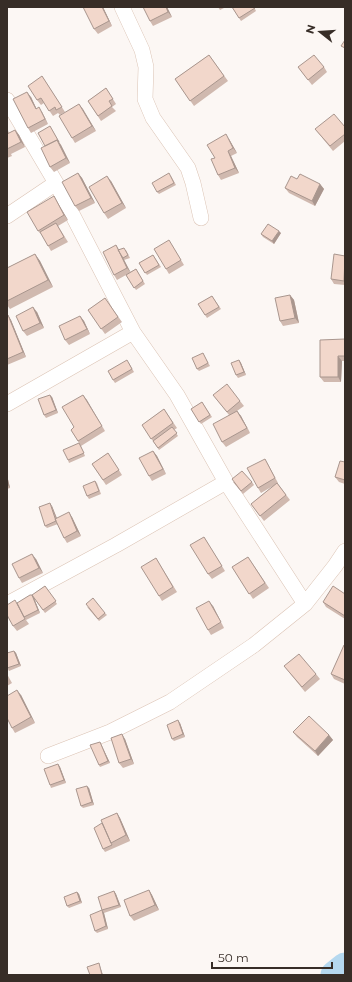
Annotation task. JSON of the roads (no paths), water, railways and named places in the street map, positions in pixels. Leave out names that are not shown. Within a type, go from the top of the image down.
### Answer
[{"type":"street","points":[[122,7],[142,50],[146,67],[146,99],[153,118],[188,168],[201,218]]},
{"type":"street","points":[[7,100],[56,183],[133,332],[177,395],[226,482],[305,604]]},
{"type":"street","points":[[7,216],[56,183]]},
{"type":"street","points":[[7,404],[133,332]]},
{"type":"street","points":[[7,604],[116,545],[226,482]]},
{"type":"street","points":[[48,756],[110,732],[170,702],[254,645],[305,604],[336,566],[345,551]]},
{"type":"waterway","points":[[335,975],[345,967]]}]
